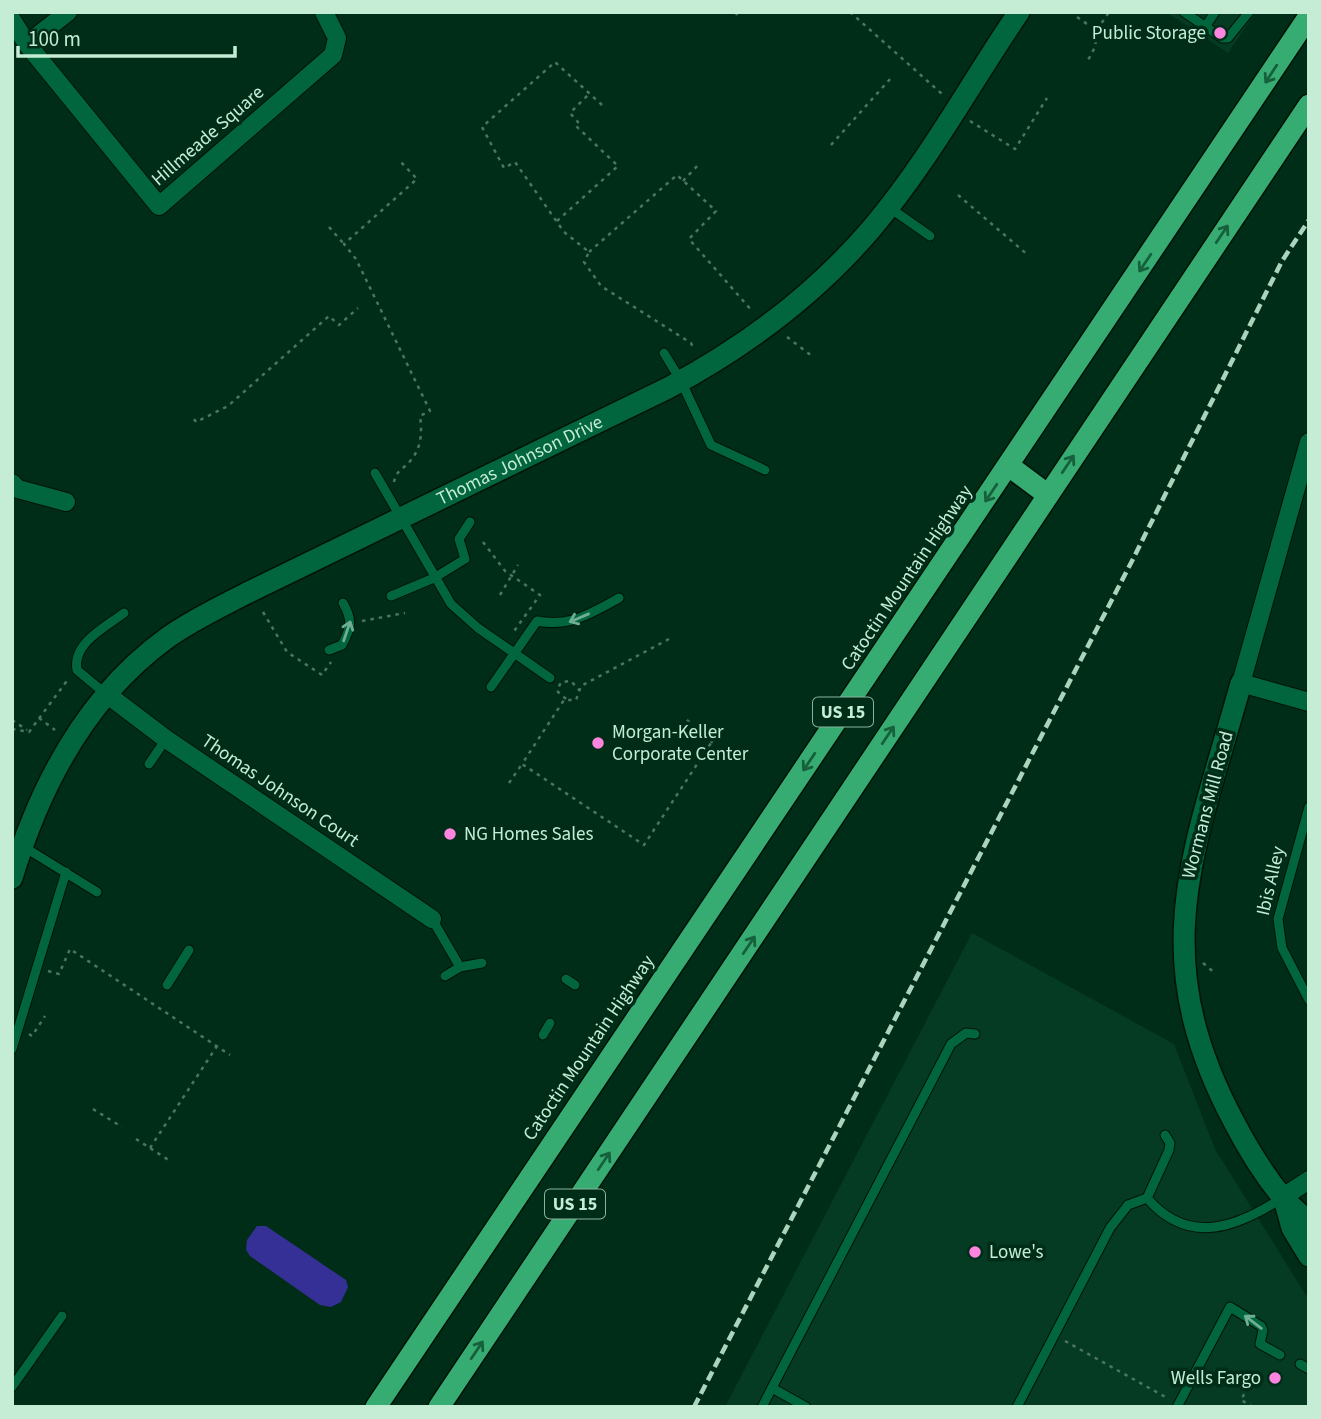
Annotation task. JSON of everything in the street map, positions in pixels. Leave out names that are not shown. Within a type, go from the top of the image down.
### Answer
[{"type":"highway","name":"Catoctin Mountain Highway","points":[[376,1407],[1309,16]]},
{"type":"highway","name":"US 15","points":[[439,1407],[1309,105]]},
{"type":"highway","points":[[1009,466],[1048,495]]},
{"type":"street","points":[[27,44],[68,12]]},
{"type":"street","name":"Hillmeade Square","points":[[12,20],[27,44],[159,206],[333,55],[337,38],[324,12]]},
{"type":"street","name":"Thomas Johnson Drive","points":[[12,878],[22,846],[62,756],[79,729],[150,652],[187,625],[681,381],[733,351],[796,303],[856,246],[888,208],[1019,12]]},
{"type":"street","name":"Wormans Mill Road","points":[[1309,442],[1190,863],[1184,906],[1183,958],[1192,1021],[1207,1066],[1235,1124],[1283,1197],[1309,1224]]},
{"type":"street","points":[[12,483],[18,489],[66,502]]},
{"type":"street","points":[[1241,683],[1309,702]]},
{"type":"street","name":"Thomas Johnson Court","points":[[108,695],[166,739],[432,919]]},
{"type":"street","points":[[1283,1197],[1309,1180]]},
{"type":"street","name":"Wormans Mill Road","points":[[1283,1197],[1292,1228],[1309,1256]]},
{"type":"lane","points":[[1184,12],[1205,27],[1228,38],[1249,12]]},
{"type":"lane","points":[[1205,27],[1215,12]]},
{"type":"lane","points":[[888,208],[930,236]]},
{"type":"lane","points":[[664,352],[711,445],[765,470]]},
{"type":"lane","points":[[375,473],[451,604],[550,678]]},
{"type":"lane","points":[[391,596],[434,578],[464,559],[458,539],[470,522]]},
{"type":"lane","points":[[491,687],[537,621],[556,624],[577,621],[619,598]]},
{"type":"lane","points":[[328,650],[342,645],[351,625],[351,618],[343,603]]},
{"type":"lane","points":[[108,695],[77,670],[76,660],[83,646],[124,613]]},
{"type":"lane","points":[[149,764],[166,739]]},
{"type":"lane","name":"Ibis Alley","points":[[1309,807],[1278,919],[1278,934],[1309,1000]]},
{"type":"lane","points":[[22,846],[97,892]]},
{"type":"lane","points":[[12,1049],[66,872]]},
{"type":"lane","points":[[432,919],[460,967]]},
{"type":"lane","points":[[167,985],[189,950]]},
{"type":"lane","points":[[445,976],[460,967],[482,962]]},
{"type":"lane","points":[[566,979],[575,985]]},
{"type":"lane","points":[[543,1035],[550,1023]]},
{"type":"lane","points":[[762,1407],[951,1044],[966,1033],[975,1034]]},
{"type":"lane","points":[[1017,1407],[1110,1228],[1128,1205],[1147,1198],[1169,1150],[1170,1143],[1165,1135]]},
{"type":"lane","points":[[1147,1198],[1159,1212],[1177,1223],[1217,1228],[1253,1216],[1283,1197]]},
{"type":"lane","points":[[1175,1404],[1230,1307],[1261,1326],[1263,1330],[1259,1344],[1280,1355]]},
{"type":"lane","points":[[12,1387],[62,1316]]},
{"type":"lane","points":[[772,1388],[806,1407]]},
{"type":"path","points":[[850,12],[942,94]]},
{"type":"path","points":[[1087,62],[1095,47],[1097,31],[1109,12]]},
{"type":"path","points":[[1077,17],[1097,31]]},
{"type":"path","points":[[589,252],[557,221],[515,162],[504,168],[482,127],[555,62],[602,106]]},
{"type":"path","points":[[831,145],[891,78]]},
{"type":"path","points":[[557,221],[618,166],[575,125],[578,122],[570,113],[590,94]]},
{"type":"path","points":[[971,121],[1015,149],[1047,98]]},
{"type":"path","points":[[344,244],[417,179],[400,161]]},
{"type":"path","points":[[683,181],[699,164]]},
{"type":"path","points":[[694,350],[691,343],[601,286],[584,262],[589,252],[677,175],[716,211],[689,239],[753,312]]},
{"type":"path","points":[[958,195],[1029,256]]},
{"type":"path","points":[[329,227],[356,259],[430,411],[419,417],[422,433],[417,451],[410,462],[397,471],[395,488]]},
{"type":"path","points":[[194,419],[196,422],[228,406],[329,316],[338,325],[358,308]]},
{"type":"path","points":[[787,337],[811,356]]},
{"type":"path","points":[[483,542],[497,564],[511,577],[540,595],[512,634]]},
{"type":"path","points":[[500,595],[518,565]]},
{"type":"path","points":[[509,783],[564,701],[576,700],[581,685],[669,639]]},
{"type":"path","points":[[29,732],[69,678]]},
{"type":"path","points":[[568,701],[557,691],[561,682],[571,681],[579,690]]},
{"type":"path","points":[[39,718],[55,730]]},
{"type":"path","points":[[685,718],[712,743]]},
{"type":"path","points":[[12,720],[29,732]]},
{"type":"path","points":[[522,764],[644,845],[725,722]]},
{"type":"path","points":[[12,729],[29,732]]},
{"type":"path","points":[[47,971],[60,974],[70,949],[229,1055]]},
{"type":"path","points":[[1203,962],[1216,974]]},
{"type":"path","points":[[32,1025],[29,1034],[32,1035],[45,1016]]},
{"type":"path","points":[[150,1148],[217,1046]]},
{"type":"path","points":[[93,1109],[122,1127]]},
{"type":"path","points":[[136,1139],[170,1161]]},
{"type":"path","points":[[1055,1336],[1175,1404]]},
{"type":"path","points":[[1253,1407],[1241,1400],[1258,1368]]},
{"type":"shaded area","name":"Public Storage","points":[[1166,12],[1256,12],[1228,53]]},
{"type":"shaded area","points":[[972,933],[1174,1044],[1215,1149],[1309,1300],[1309,1407],[725,1407]]},
{"type":"shaded area","points":[[257,1226],[266,1226],[346,1280],[348,1287],[341,1302],[331,1307],[320,1305],[250,1256],[246,1250],[247,1240]]},
{"type":"railway","points":[[694,1407],[1132,561],[1282,261],[1309,220]]},
{"type":"place","name":"Public Storage","points":[[1220,33]]},
{"type":"place","name":"Morgan-Keller Corporate Center","points":[[598,743]]},
{"type":"place","name":"NG Homes Sales","points":[[450,834]]},
{"type":"place","name":"Lowe's","points":[[975,1252]]},
{"type":"place","name":"Wells Fargo","points":[[1275,1378]]}]
